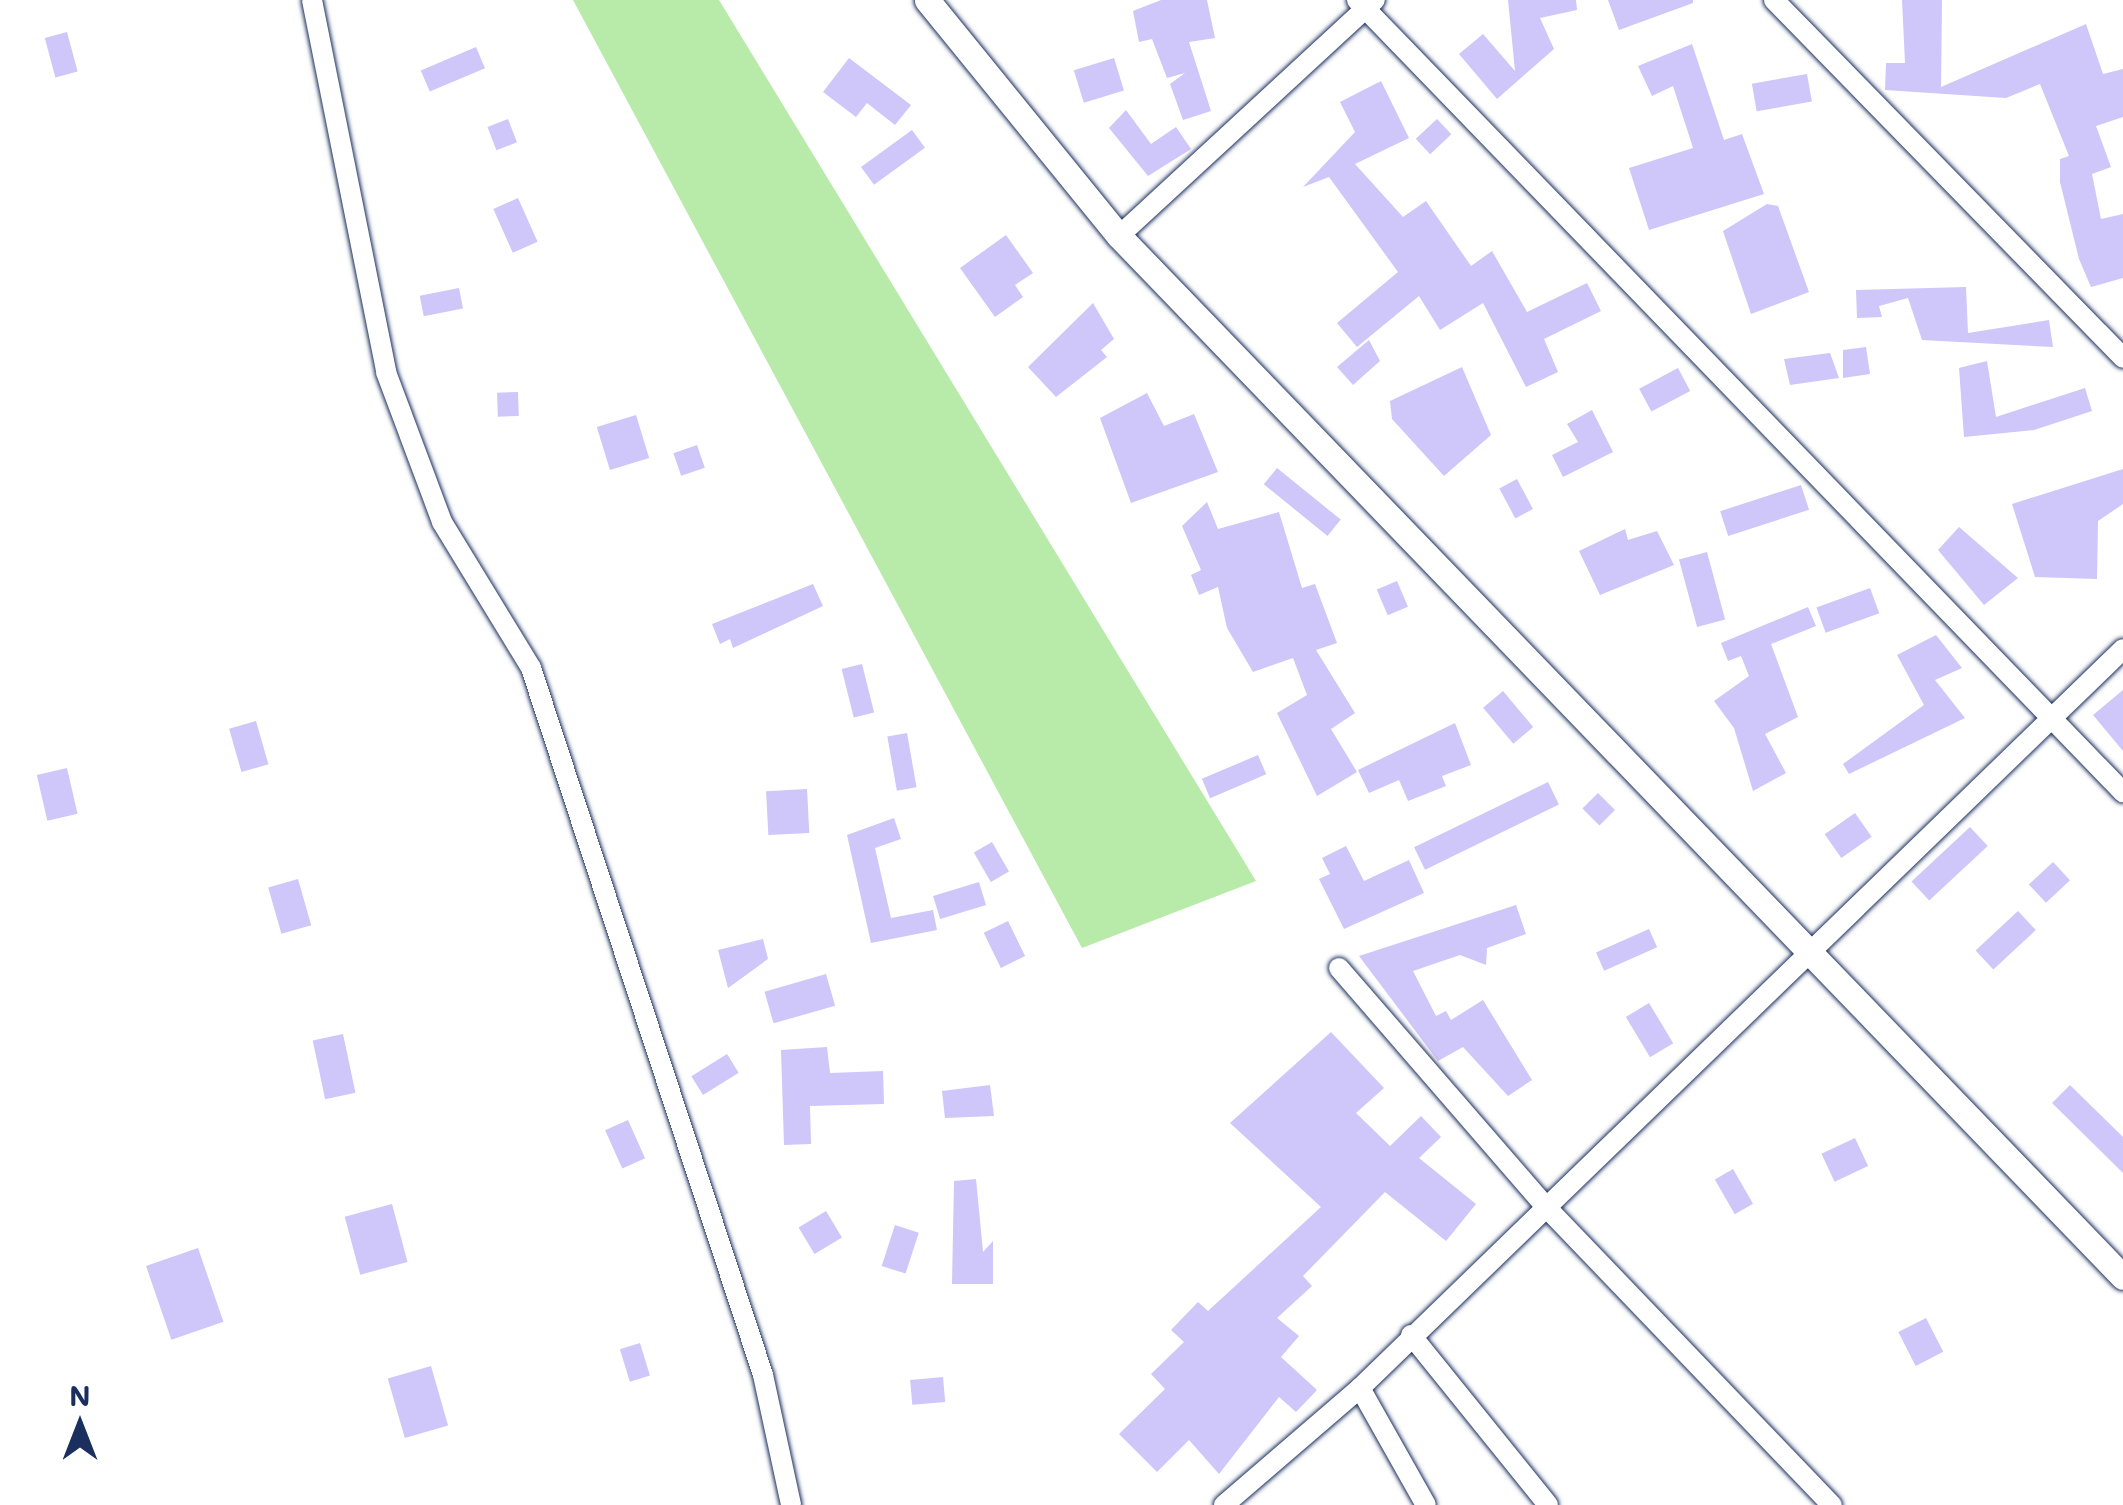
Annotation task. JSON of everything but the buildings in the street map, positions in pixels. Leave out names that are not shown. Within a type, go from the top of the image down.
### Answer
[{"type":"street","points":[[312,0],[386,372],[442,522],[531,668],[763,1375],[792,1505]]},
{"type":"street","points":[[927,0],[1119,236],[2123,1278]]},
{"type":"street","points":[[1774,0],[2123,358]]},
{"type":"street","points":[[1119,236],[1366,3],[2123,792]]},
{"type":"street","points":[[1224,1505],[1360,1388],[2123,649]]},
{"type":"street","points":[[1340,968],[1546,1207],[1832,1505]]},
{"type":"street","points":[[1411,1335],[1548,1505]]},
{"type":"street","points":[[1360,1388],[1426,1505]]},
{"type":"green space","points":[[573,0],[719,0],[1256,881],[1082,948]]}]
